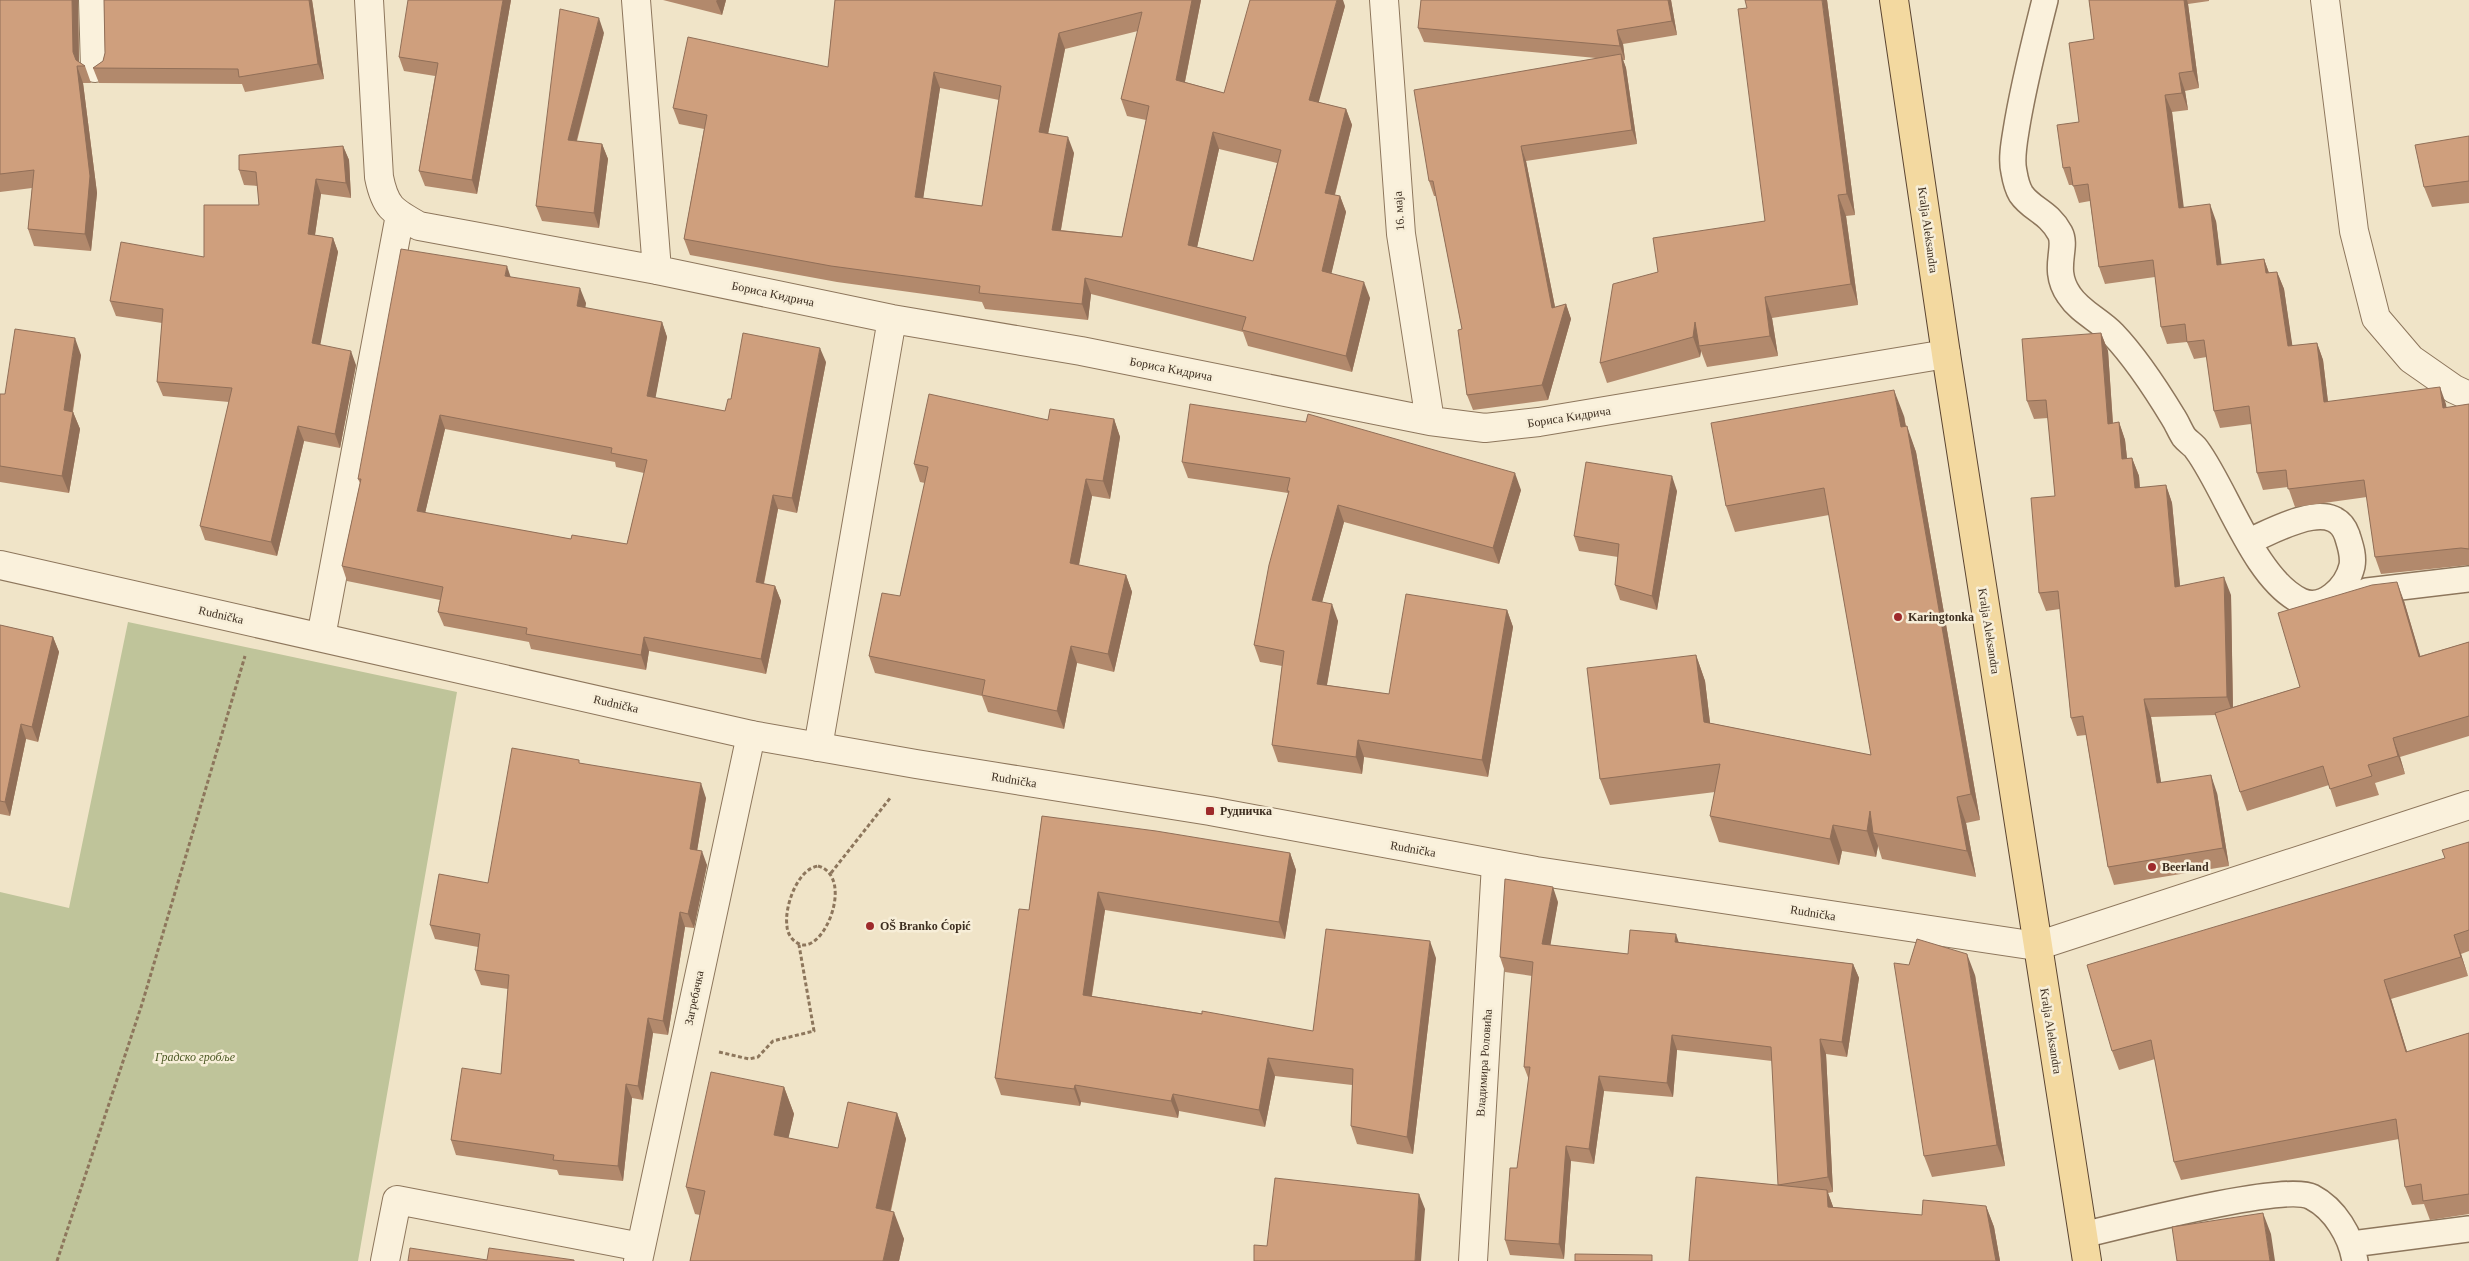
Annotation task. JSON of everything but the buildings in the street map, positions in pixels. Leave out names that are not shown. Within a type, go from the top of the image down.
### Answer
[{"type":"main road","name":"Kralja Aleksandra","points":[[1894,0],[1946,354],[2085,1248]]},
{"type":"street","points":[[93,0],[95,68]]},
{"type":"street","points":[[321,637],[400,215],[384,199],[379,177],[369,0]]},
{"type":"street","points":[[636,0],[657,270]]},
{"type":"street","name":"16. маја","points":[[1384,0],[1401,234],[1430,421]]},
{"type":"street","points":[[2325,0],[2354,231],[2376,318],[2411,359],[2454,389],[2469,396]]},
{"type":"street","name":"Бориса Kидрича","points":[[400,215],[419,226],[657,270],[892,319],[1081,350],[1430,421],[1485,428],[1539,422],[1946,354]]},
{"type":"street","points":[[818,747],[892,319]]},
{"type":"street","name":"Rudnička","points":[[0,565],[751,735],[1210,812],[1496,864],[2037,946]]},
{"type":"street","name":"Загребачка","points":[[640,1254],[751,735]]},
{"type":"street","points":[[2037,946],[2469,805]]},
{"type":"street","name":"Владимира Роловића","points":[[1473,1261],[1496,864]]},
{"type":"street","points":[[385,1261],[397,1200],[640,1254]]},
{"type":"lane","points":[[2045,0],[2023,87],[2014,142],[2013,170],[2021,194],[2050,216],[2062,236],[2059,277],[2069,295],[2084,312],[2113,334],[2151,384],[2185,438],[2197,450],[2249,541],[2264,566],[2279,583],[2302,601],[2319,603],[2334,594],[2345,582],[2352,566],[2352,550],[2345,530],[2338,521],[2322,515],[2304,518],[2249,541]]},
{"type":"lane","points":[[2334,594],[2469,579]]},
{"type":"lane","points":[[2085,1248],[2262,1196],[2310,1196],[2332,1213],[2353,1253],[2469,1229]]},
{"type":"path","points":[[57,1261],[142,1004],[255,622]]},
{"type":"path","points":[[831,874],[916,764]]},
{"type":"path","points":[[749,1059],[758,1057],[773,1041],[814,1031],[799,945],[790,936],[786,928],[786,916],[794,893],[808,870],[818,866],[825,868],[831,874],[835,888],[834,903],[828,923],[811,945],[799,945]]},
{"type":"green space","name":"Градско гробље","points":[[128,622],[457,692],[358,1261],[0,1261],[0,892],[69,908]]},
{"type":"place","name":"Karingtonka","points":[[1898,617]]},
{"type":"place","name":"Рудничка","points":[[1210,811]]},
{"type":"place","name":"Beerland","points":[[2152,867]]},
{"type":"place","name":"OŠ Branko Ćopić","points":[[870,926]]}]
